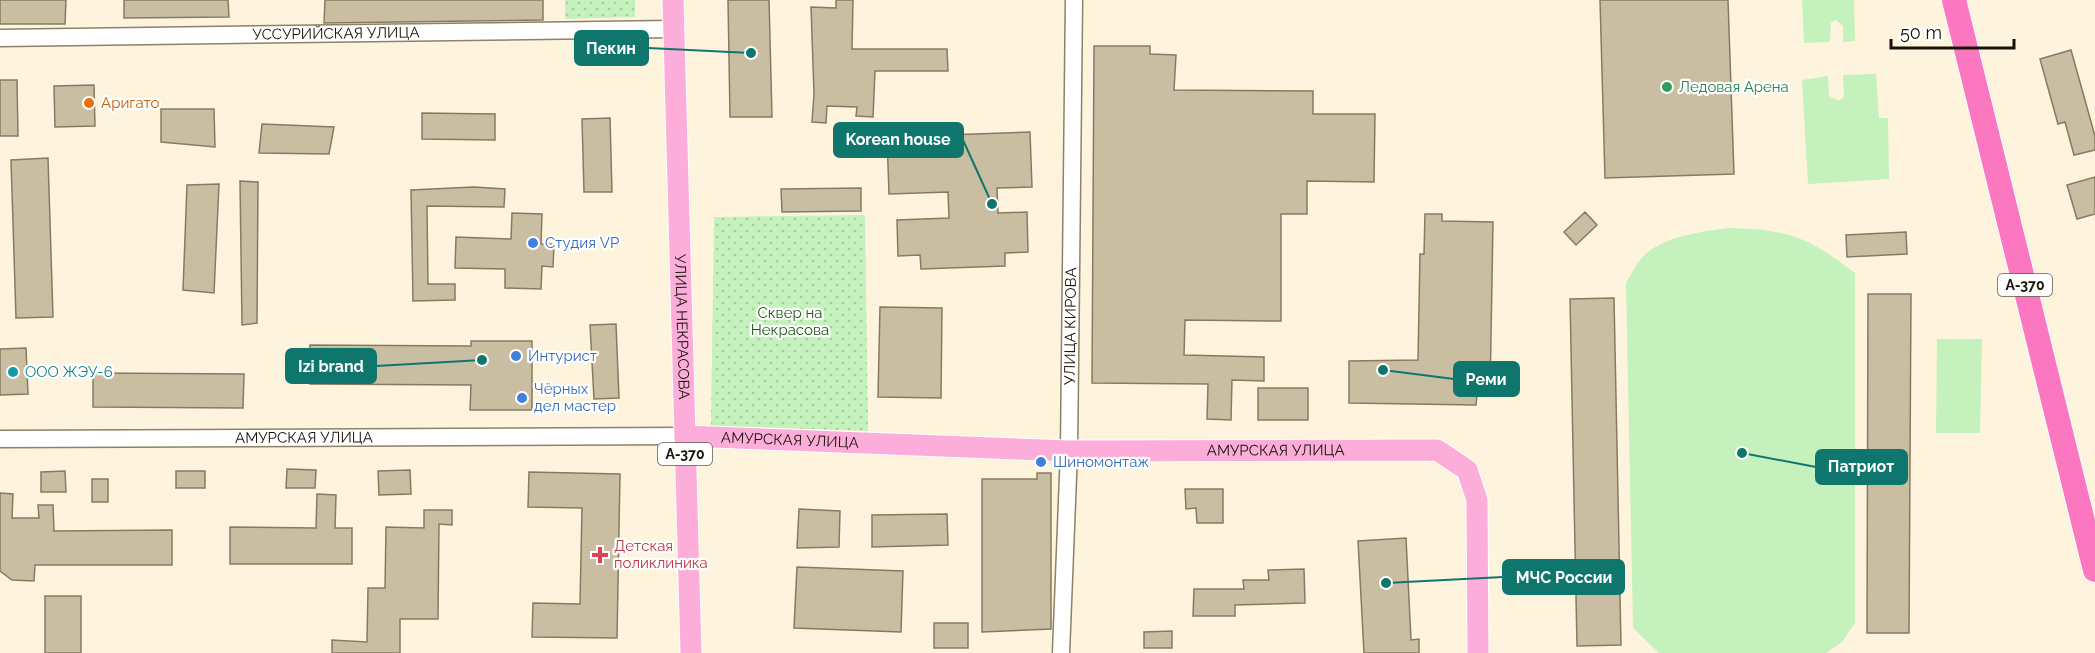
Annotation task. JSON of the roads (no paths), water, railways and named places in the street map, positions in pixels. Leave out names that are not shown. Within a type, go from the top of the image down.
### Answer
[{"type":"highway","name":"А-370","points":[[1954,0],[2095,570]]},
{"type":"main road","name":"УЛИЦА НЕКРАСОВА","points":[[673,0],[691,653]]},
{"type":"main road","name":"АМУРСКАЯ УЛИЦА","points":[[685,436],[1069,451],[1437,450],[1467,470],[1477,500],[1478,653]]},
{"type":"street","name":"УЛИЦА КИРОВА","points":[[1061,653],[1069,451],[1074,0]]},
{"type":"street","name":"УССУРИЙСКАЯ УЛИЦА","points":[[0,38],[673,29]]},
{"type":"street","name":"АМУРСКАЯ УЛИЦА","points":[[0,439],[685,436]]},
{"type":"place","name":"Пекин","points":[[751,53]]},
{"type":"place","name":"Ледовая Арена","points":[[1667,87]]},
{"type":"place","name":"Аригато","points":[[89,103]]},
{"type":"place","name":"Korean house","points":[[992,204]]},
{"type":"place","name":"Студия VP","points":[[533,243]]},
{"type":"place","name":"Интурист","points":[[516,356]]},
{"type":"place","name":"Izi brand","points":[[482,360]]},
{"type":"place","name":"Реми","points":[[1383,370]]},
{"type":"place","name":"ООО ЖЭУ-6","points":[[13,372]]},
{"type":"place","name":"Чёрных дел мастер","points":[[522,398]]},
{"type":"place","name":"Патриот","points":[[1742,453]]},
{"type":"place","name":"Шиномонтаж","points":[[1041,462]]},
{"type":"place","name":"Детская поликлиника","points":[[600,555]]},
{"type":"place","name":"МЧС России","points":[[1386,583]]},
{"type":"park label","name":"Сквер на Некрасова","points":[[790,322]]}]
